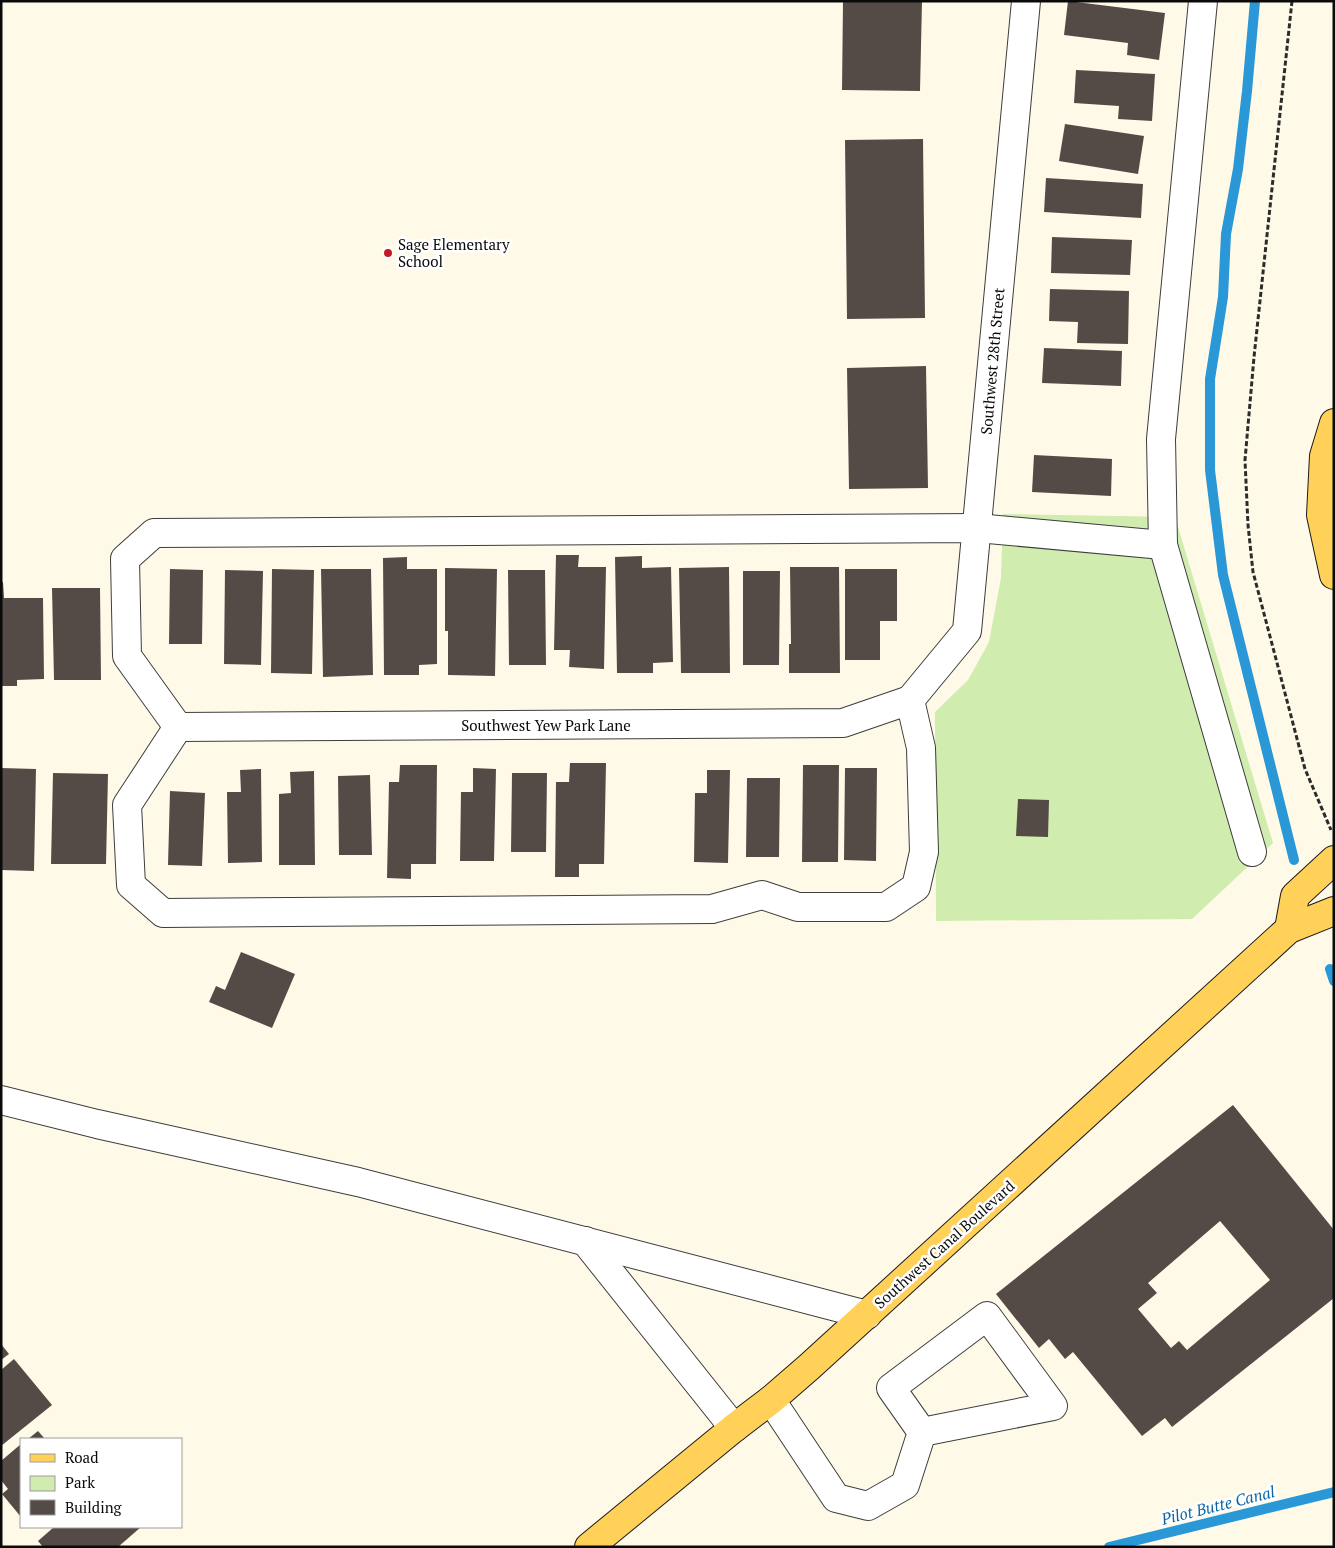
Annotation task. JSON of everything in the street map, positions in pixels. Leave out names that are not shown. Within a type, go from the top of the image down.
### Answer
[{"type":"main road","points":[[1334,423],[1324,456],[1321,515],[1334,575]]},
{"type":"main road","points":[[1289,929],[1295,896],[1334,860]]},
{"type":"main road","name":"Southwest Canal Boulevard","points":[[589,1547],[771,1400],[867,1315],[1289,929],[1334,911]]},
{"type":"street","name":"Southwest 28th Street","points":[[910,700],[967,631],[1026,1]]},
{"type":"street","points":[[1203,1],[1161,439],[1163,545],[1252,852]]},
{"type":"street","points":[[910,700],[921,748],[924,852],[916,887],[886,907],[798,907],[762,895],[712,909],[163,913],[131,885],[127,805],[178,727],[127,656],[125,560],[154,533],[977,528],[1163,545]]},
{"type":"street","name":"Southwest Yew Park Lane","points":[[178,727],[843,723],[910,700]]},
{"type":"street","points":[[1,1100],[97,1124],[358,1182],[867,1315]]},
{"type":"street","points":[[585,1241],[734,1428]]},
{"type":"street","points":[[987,1316],[1053,1406],[997,1417],[922,1432],[891,1388],[987,1316]]},
{"type":"street","points":[[771,1400],[836,1498],[868,1506],[905,1486],[922,1432]]},
{"type":"path","points":[[1292,1],[1254,357],[1245,460],[1248,525],[1253,572],[1305,769],[1331,830]]},
{"type":"green space","points":[[1003,514],[1175,517],[1273,843],[1192,919],[936,921],[935,712],[968,680],[989,642],[1001,578]]},
{"type":"building","points":[[843,1],[922,1],[920,91],[842,90]]},
{"type":"building","points":[[1068,1],[1165,13],[1159,60],[1127,55],[1128,43],[1064,35]]},
{"type":"building","points":[[1076,70],[1155,74],[1152,121],[1118,119],[1119,106],[1074,103]]},
{"type":"building","points":[[1065,124],[1144,136],[1138,174],[1059,161]]},
{"type":"building","points":[[923,139],[925,318],[847,319],[845,140]]},
{"type":"building","points":[[1046,178],[1143,184],[1141,218],[1044,212]]},
{"type":"building","points":[[1052,237],[1132,240],[1130,275],[1051,273]]},
{"type":"building","points":[[1050,289],[1129,291],[1128,344],[1077,343],[1078,322],[1049,321]]},
{"type":"building","points":[[1044,348],[1122,351],[1121,386],[1042,383]]},
{"type":"building","points":[[926,366],[928,488],[849,489],[847,368]]},
{"type":"building","points":[[1034,455],[1112,459],[1111,496],[1032,492]]},
{"type":"building","points":[[556,555],[579,555],[578,567],[606,567],[604,669],[569,667],[570,650],[554,650]]},
{"type":"building","points":[[642,556],[642,568],[671,567],[673,662],[653,663],[653,673],[617,673],[615,557]]},
{"type":"building","points":[[407,557],[407,569],[437,569],[437,664],[419,665],[419,675],[384,675],[383,558]]},
{"type":"building","points":[[729,567],[730,673],[681,673],[679,568]]},
{"type":"building","points":[[790,567],[839,567],[840,673],[789,673],[789,644],[791,644]]},
{"type":"building","points":[[445,568],[497,569],[495,676],[448,675],[448,631],[445,631]]},
{"type":"building","points":[[170,569],[203,570],[202,644],[169,644]]},
{"type":"building","points":[[272,569],[314,570],[312,674],[271,673]]},
{"type":"building","points":[[321,569],[371,569],[373,675],[323,677]]},
{"type":"building","points":[[845,569],[897,569],[897,621],[880,621],[880,660],[845,660]]},
{"type":"building","points":[[225,570],[263,571],[261,665],[224,664]]},
{"type":"building","points":[[508,570],[545,570],[546,665],[509,665]]},
{"type":"building","points":[[743,571],[780,571],[779,665],[743,665]]},
{"type":"building","points":[[1,582],[3,582],[4,598],[43,598],[44,679],[17,680],[17,686],[1,686]]},
{"type":"building","points":[[52,588],[100,588],[101,680],[54,680]]},
{"type":"building","points":[[570,763],[606,763],[604,864],[579,864],[579,877],[555,877],[556,782],[569,782]]},
{"type":"building","points":[[400,765],[437,765],[436,864],[411,864],[411,879],[387,878],[389,782],[399,782]]},
{"type":"building","points":[[803,765],[839,765],[838,862],[802,862]]},
{"type":"building","points":[[1,768],[36,769],[34,871],[1,870]]},
{"type":"building","points":[[473,768],[496,769],[494,861],[460,861],[461,792],[473,792]]},
{"type":"building","points":[[845,768],[877,768],[876,861],[844,860]]},
{"type":"building","points":[[261,769],[262,862],[228,863],[227,792],[241,792],[240,770]]},
{"type":"building","points":[[707,770],[730,770],[728,863],[694,862],[695,793],[707,793]]},
{"type":"building","points":[[314,771],[315,865],[279,865],[279,794],[291,793],[290,772]]},
{"type":"building","points":[[53,773],[108,774],[106,864],[51,864]]},
{"type":"building","points":[[512,773],[547,773],[546,852],[511,852]]},
{"type":"building","points":[[370,775],[372,855],[339,855],[338,776]]},
{"type":"building","points":[[747,778],[780,778],[779,857],[746,857]]},
{"type":"building","points":[[170,791],[205,793],[202,866],[168,865]]},
{"type":"building","points":[[1018,799],[1049,800],[1048,837],[1016,836]]},
{"type":"building","points":[[241,952],[295,974],[272,1028],[209,1002],[216,986],[225,990]]},
{"type":"building","points":[[1233,1105],[1334,1230],[1334,1298],[1172,1427],[1165,1418],[1142,1436],[1073,1352],[1065,1359],[1049,1339],[1039,1348],[996,1294]],"holes":[[[1220,1221],[1270,1280],[1187,1350],[1179,1341],[1171,1348],[1138,1309],[1157,1293],[1148,1283]]]},
{"type":"building","points":[[1,1344],[9,1354],[1,1360]]},
{"type":"building","points":[[14,1359],[52,1405],[1,1446],[1,1370]]},
{"type":"building","points":[[38,1431],[44,1438],[29,1438]]},
{"type":"building","points":[[20,1445],[20,1516],[2,1494],[8,1489],[1,1480],[1,1461]]},
{"type":"building","points":[[53,1528],[140,1528],[118,1547],[43,1547],[38,1541]]},
{"type":"waterway","points":[[1255,1],[1238,169],[1226,234],[1223,297],[1210,379],[1210,470],[1223,575],[1294,860]]},
{"type":"waterway","points":[[1330,969],[1334,981]]},
{"type":"waterway","name":"Pilot Butte Canal","points":[[1109,1547],[1334,1492]]},
{"type":"place","name":"Sage Elementary School","points":[[388,253]]}]
